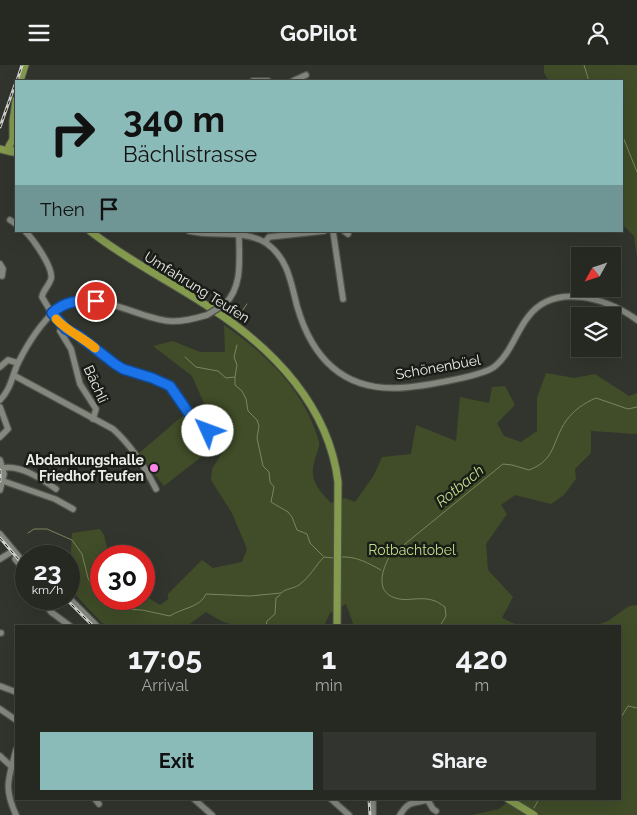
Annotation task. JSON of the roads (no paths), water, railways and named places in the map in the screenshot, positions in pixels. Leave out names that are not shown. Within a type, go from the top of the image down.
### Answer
[{"type":"main road","points":[[20,80],[25,65]]},
{"type":"main road","points":[[14,153],[10,148],[13,141],[15,108]]},
{"type":"main road","points":[[14,116],[15,120]]},
{"type":"main road","points":[[0,149],[13,141]]},
{"type":"main road","points":[[0,149],[14,153]]},
{"type":"main road","name":"Umfahrung Teufen","points":[[91,232],[131,260],[224,317],[262,346],[290,377],[312,407],[328,439],[337,471],[339,502],[337,625]]},
{"type":"main road","points":[[510,800],[534,815]]},
{"type":"street","points":[[295,80],[306,75]]},
{"type":"street","points":[[10,220],[15,222]]},
{"type":"street","points":[[26,232],[37,245],[50,271],[50,279],[42,297],[52,313]]},
{"type":"street","points":[[195,232],[206,234],[249,234],[264,242],[269,237],[315,232]]},
{"type":"street","points":[[332,232],[342,299]]},
{"type":"street","points":[[0,400],[8,391],[15,376],[18,363],[35,335],[52,313],[66,303],[86,300],[108,303],[169,321],[185,320],[206,315],[225,304],[234,294],[238,281],[239,235]]},
{"type":"street","name":"Schönenbüel","points":[[264,242],[274,250],[288,269],[301,318],[315,349],[327,363],[340,373],[369,386],[381,388],[408,387],[480,374],[490,370],[501,360],[527,317],[548,300],[567,297],[585,298],[612,306],[637,320]]},
{"type":"street","points":[[0,264],[3,269],[2,277]]},
{"type":"street","name":"Bächli","points":[[52,313],[64,327],[123,369],[170,386],[190,415],[208,431]]},
{"type":"street","name":"Bächli","points":[[64,327],[60,331],[71,349],[77,376],[83,390],[96,409],[93,419],[114,429],[125,440],[149,475],[156,489]]},
{"type":"street","points":[[0,367],[8,360],[18,363]]},
{"type":"street","points":[[15,376],[93,419]]},
{"type":"street","points":[[0,407],[8,429],[0,437]]},
{"type":"street","points":[[0,461],[3,467],[3,481],[0,491]]},
{"type":"street","points":[[3,467],[12,467],[41,479],[56,489]]},
{"type":"street","points":[[3,481],[55,499],[73,509]]},
{"type":"street","points":[[0,534],[15,554],[0,559]]},
{"type":"street","points":[[80,609],[96,625]]},
{"type":"street","points":[[49,610],[69,625]]},
{"type":"street","points":[[0,685],[15,692]]},
{"type":"street","points":[[0,709],[15,719]]},
{"type":"street","points":[[15,754],[7,787],[10,803],[16,815]]},
{"type":"street","points":[[0,756],[12,767]]},
{"type":"street","points":[[196,800],[212,815]]},
{"type":"street","points":[[332,800],[349,815]]},
{"type":"street","points":[[373,800],[373,815]]},
{"type":"street","points":[[400,815],[410,803],[423,800]]},
{"type":"street","points":[[428,800],[436,811]]},
{"type":"waterway","name":"Rotbach","points":[[584,65],[589,80]]},
{"type":"waterway","name":"Rotbach","points":[[623,137],[637,172]]},
{"type":"waterway","points":[[242,320],[242,311],[247,304]]},
{"type":"waterway","points":[[235,377],[237,365],[234,357],[237,345]]},
{"type":"waterway","points":[[185,357],[196,367],[218,371],[226,378],[235,377],[235,385],[242,391],[246,399],[248,411],[257,420],[259,426],[257,438],[263,466],[269,472],[270,482],[274,487],[271,502],[288,512],[297,530],[307,534],[310,543],[323,556]]},
{"type":"waterway","name":"Rotbach","points":[[441,625],[446,616],[445,607],[439,603],[426,599],[399,599],[386,593],[383,588],[382,576],[389,557],[503,464],[529,470],[538,466],[549,455],[566,421],[572,413],[583,405],[596,398],[628,409],[637,407]]},
{"type":"waterway","points":[[28,533],[34,529],[47,529],[72,540],[82,554],[90,582]]},
{"type":"waterway","points":[[142,610],[170,616],[195,605],[206,594],[250,596],[281,593],[303,582],[324,557],[334,558]]},
{"type":"waterway","points":[[341,557],[357,559],[381,570]]},
{"type":"waterway","points":[[266,625],[267,621],[275,614],[276,598],[280,595]]},
{"type":"waterway","name":"Rotbach","points":[[621,717],[628,706],[637,708]]},
{"type":"waterway","points":[[534,808],[538,800]]},
{"type":"railway","points":[[17,80],[22,65]]},
{"type":"railway","points":[[0,127],[15,85]]},
{"type":"railway","points":[[0,470],[0,481]]},
{"type":"railway","points":[[0,538],[15,555]]},
{"type":"railway","points":[[77,610],[92,625]]},
{"type":"railway","points":[[369,800],[370,815]]},
{"type":"place","name":"Abdankungshalle Friedhof Teufen","points":[[154,468]]},
{"type":"park label","name":"Rotbachtobel","points":[[412,550]]}]
